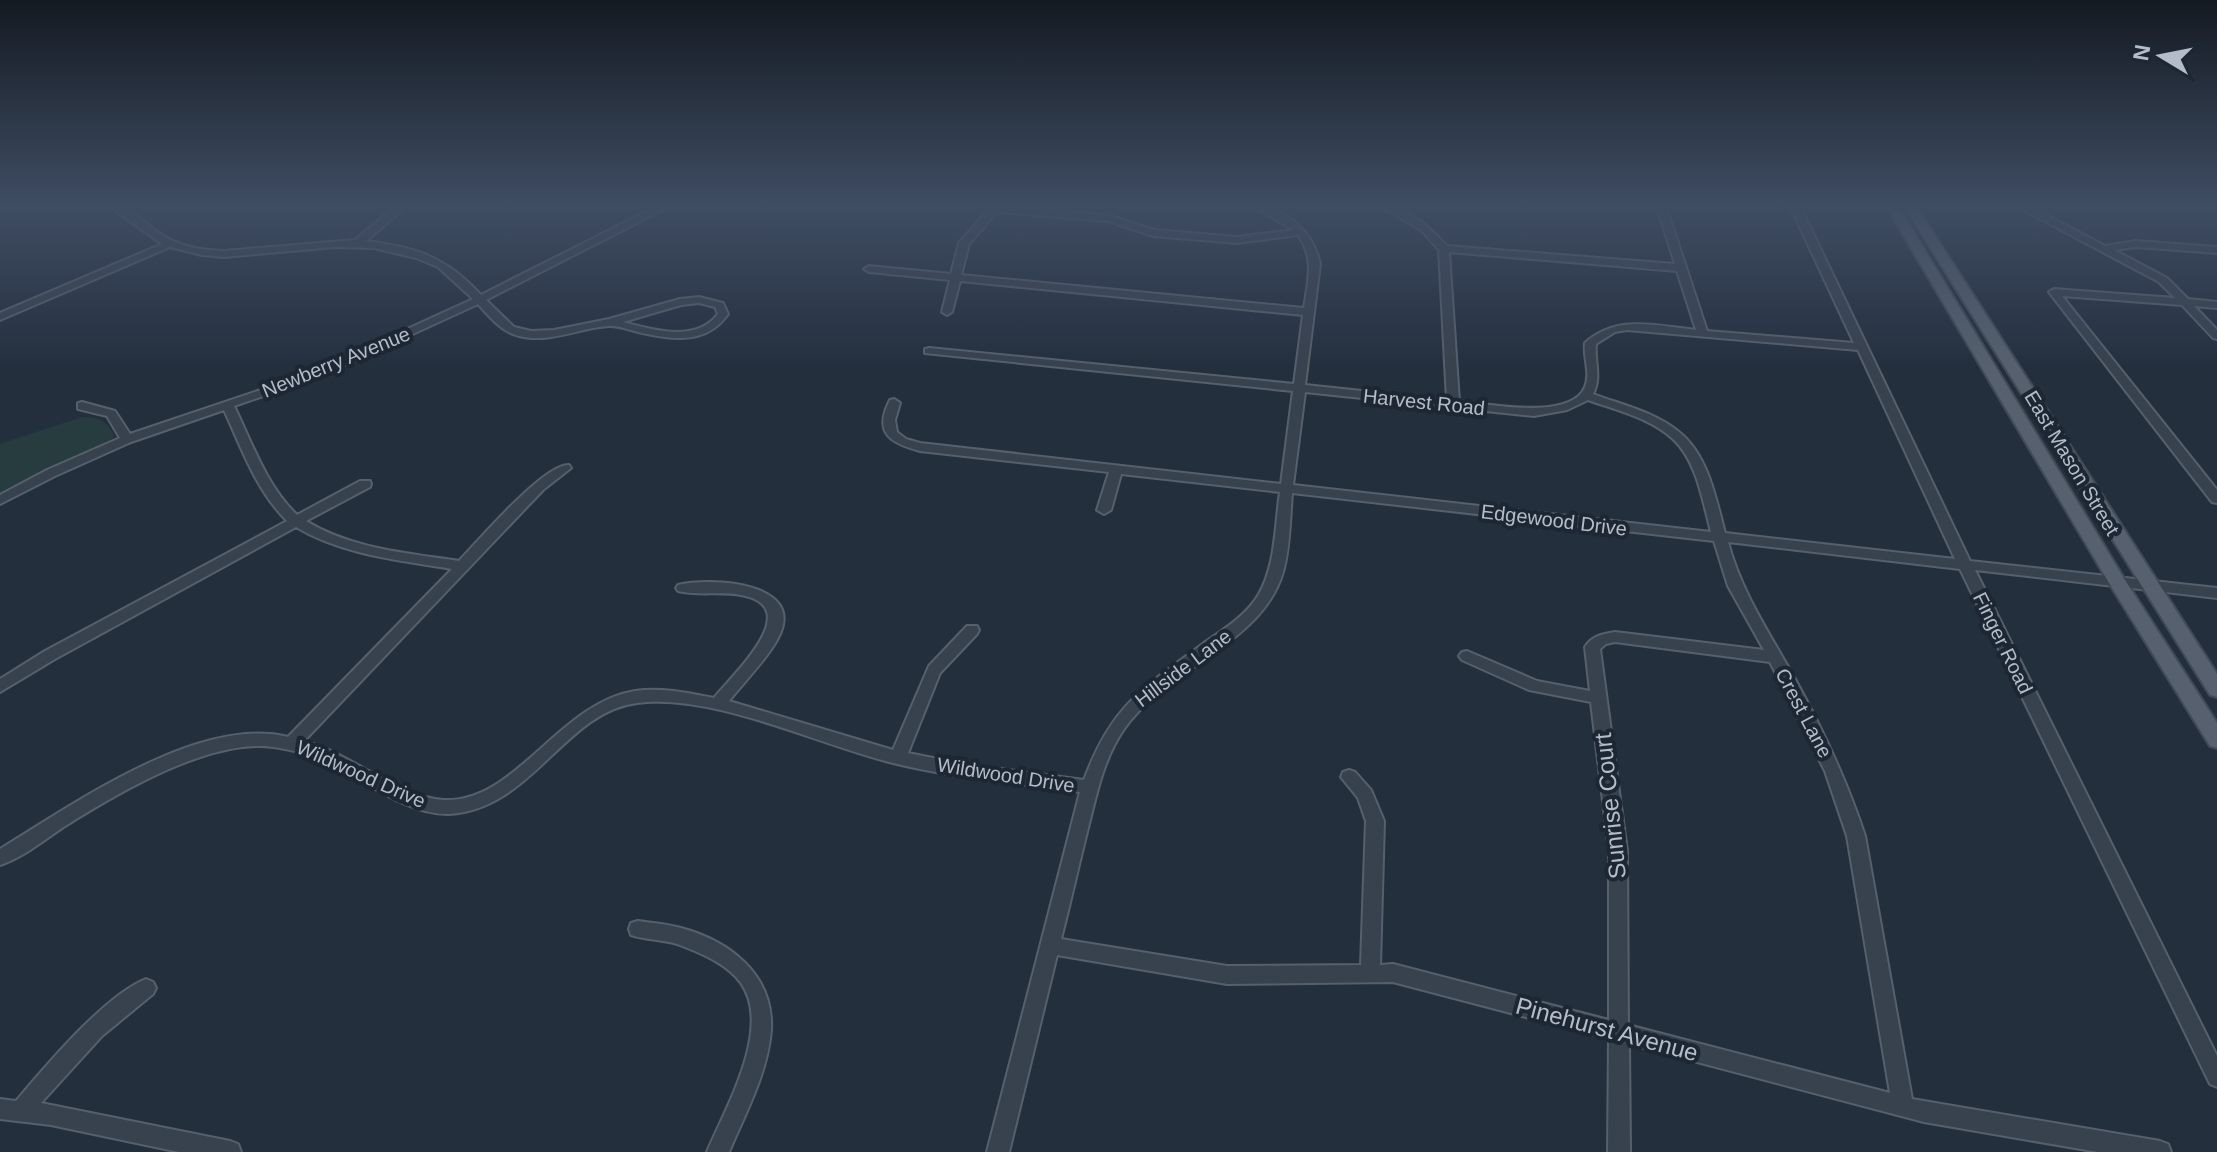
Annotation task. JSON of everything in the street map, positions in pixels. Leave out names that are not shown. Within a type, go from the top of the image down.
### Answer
[{"type":"main road","name":"East Mason Street","points":[[1924,260],[2118,583],[2217,740]]},
{"type":"main road","name":"East Mason Street","points":[[1944,260],[2217,690]]},
{"type":"street","points":[[0,317],[133,260]]},
{"type":"street","points":[[431,260],[456,273],[509,329],[522,334],[611,322],[689,300],[714,303],[723,311],[722,318],[714,326],[689,335],[665,334],[611,322]]},
{"type":"street","name":"Newberry Avenue","points":[[0,500],[127,439],[315,375],[558,260]]},
{"type":"street","points":[[947,312],[961,260]]},
{"type":"street","name":"Hillside Lane","points":[[998,1152],[1090,787],[1108,737],[1133,704],[1240,624],[1264,598],[1276,572],[1310,312],[1314,260]]},
{"type":"street","points":[[1445,260],[1453,405]]},
{"type":"street","points":[[1578,260],[1681,268]]},
{"type":"street","points":[[1678,260],[1702,332]]},
{"type":"street","name":"Finger Road","points":[[1821,260],[1966,567],[2217,1077]]},
{"type":"street","points":[[2124,260],[2163,280],[2217,336]]},
{"type":"street","points":[[869,269],[1310,312]]},
{"type":"street","points":[[2217,305],[2054,292],[2217,499]]},
{"type":"street","points":[[1586,395],[1593,381],[1591,343],[1599,335],[1627,327],[1862,347]]},
{"type":"street","name":"Harvest Road","points":[[928,352],[1453,405],[1546,411],[1568,406],[1586,395]]},
{"type":"street","name":"Crest Lane","points":[[1586,395],[1652,421],[1686,444],[1697,461],[1717,538],[1735,586],[1822,745],[1848,805],[1903,1106]]},
{"type":"street","name":"Edgewood Drive","points":[[894,403],[887,425],[893,435],[920,447],[2217,593]]},
{"type":"street","points":[[227,404],[271,494],[295,520],[348,544],[462,566]]},
{"type":"street","points":[[82,406],[111,414],[127,439]]},
{"type":"street","points":[[293,743],[538,487],[565,468]]},
{"type":"street","points":[[1104,510],[1116,470]]},
{"type":"street","points":[[0,686],[365,484]]},
{"type":"street","points":[[683,588],[722,587],[749,591],[766,599],[776,613],[772,636],[717,705]]},
{"type":"street","points":[[898,757],[934,670],[972,630]]},
{"type":"street","name":"Sunrise Court","points":[[1619,1152],[1618,851],[1591,653],[1595,643],[1607,637],[1773,657]]},
{"type":"street","points":[[1467,656],[1534,686],[1598,698]]},
{"type":"street","name":"Wildwood Drive","points":[[0,858],[138,776],[182,756],[245,741],[293,743],[422,802],[456,806],[474,802],[504,788],[581,722],[607,705],[633,697],[661,696],[717,705],[898,757],[1090,787]]},
{"type":"street","points":[[1349,777],[1365,795],[1375,821],[1370,974]]},
{"type":"street","points":[[638,929],[686,938],[729,959],[754,986],[763,1020],[762,1039],[718,1152]]},
{"type":"street","name":"Pinehurst Avenue","points":[[1050,946],[1227,975],[1393,973],[1903,1106],[2160,1152]]},
{"type":"street","points":[[11,1110],[98,1024],[146,988]]},
{"type":"street","points":[[11,1110],[230,1152]]},
{"type":"green space","points":[[82,417],[104,423],[114,435],[112,439],[0,494],[0,444]]}]
